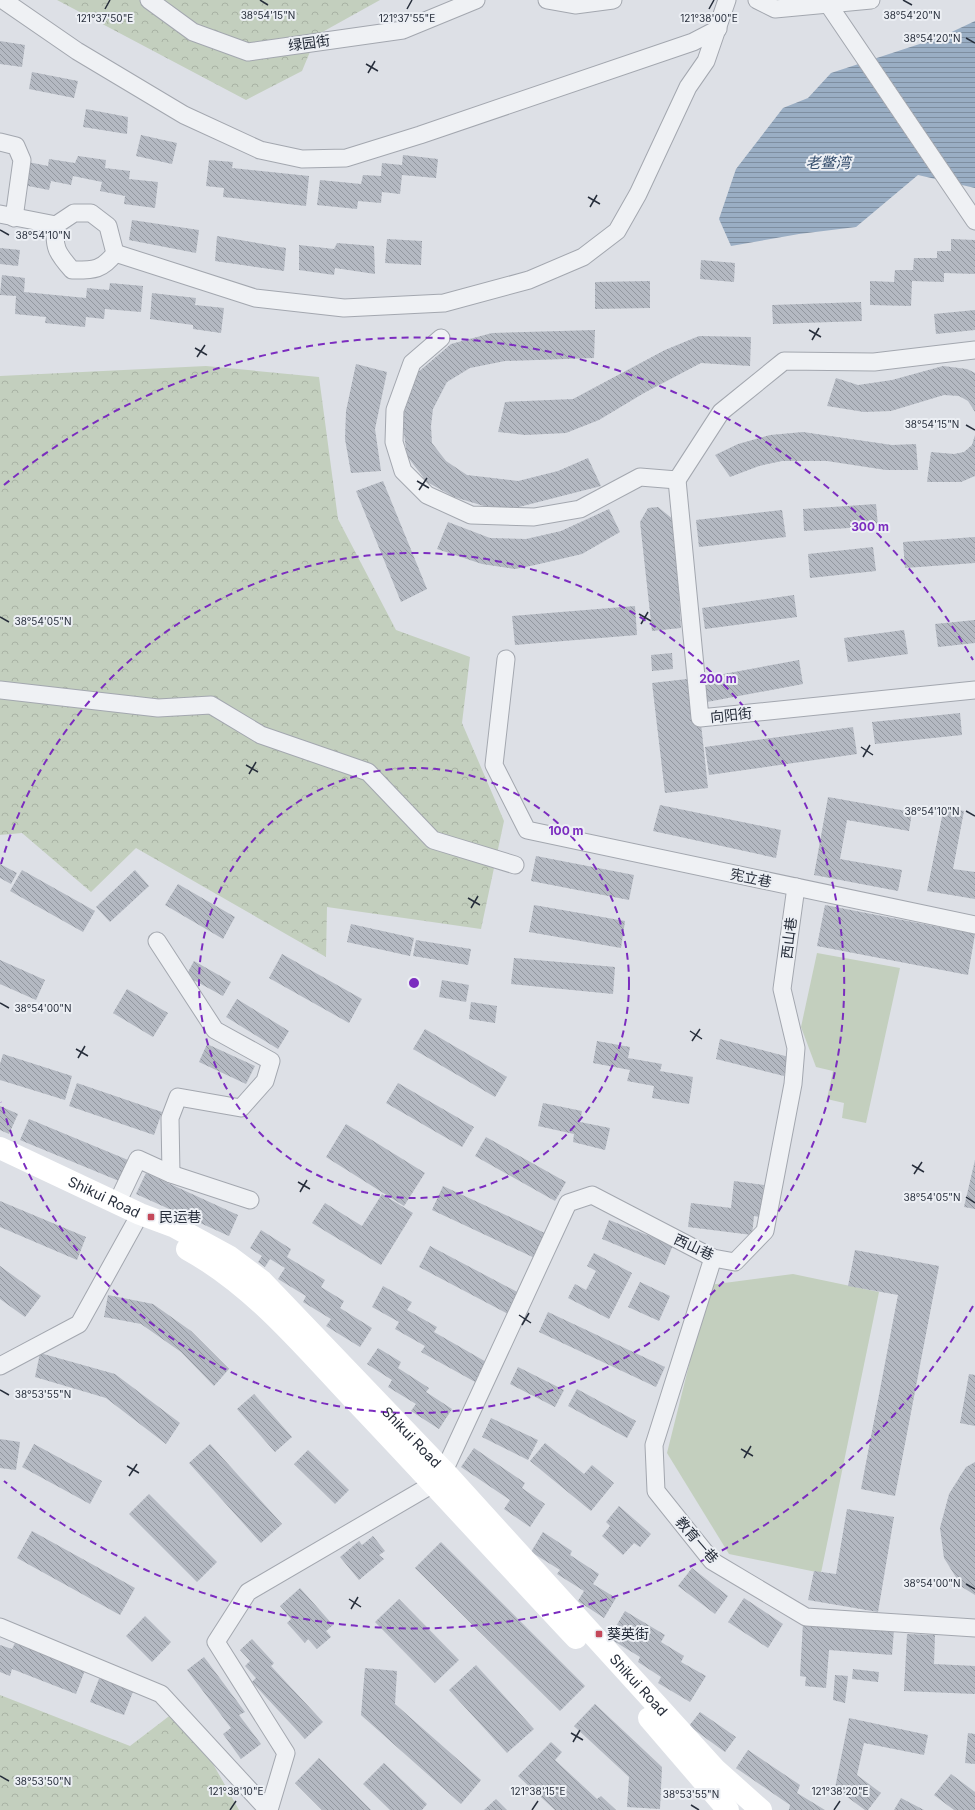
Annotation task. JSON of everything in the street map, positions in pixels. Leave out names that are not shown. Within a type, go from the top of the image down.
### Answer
[{"type":"main road","name":"Shikui Road","points":[[0,1148],[117,1203],[137,1219],[175,1227],[230,1257],[262,1281],[278,1296],[438,1477],[709,1775],[761,1810]]},
{"type":"main road","points":[[0,1165],[137,1219]]},
{"type":"main road","points":[[709,1775],[728,1810]]},
{"type":"main road","points":[[709,1775],[736,1810]]},
{"type":"main road","points":[[709,1775],[751,1810]]},
{"type":"street","points":[[3,0],[77,51],[184,116],[260,150],[302,159],[346,158],[420,135],[693,42],[718,29]]},
{"type":"street","name":"绿园街","points":[[149,0],[193,32],[248,52],[403,30],[476,0]]},
{"type":"street","points":[[548,0],[575,5],[613,0]]},
{"type":"street","points":[[115,253],[255,298],[344,308],[444,303],[529,280],[583,257],[617,231],[638,194],[688,87],[706,61],[727,0]]},
{"type":"street","points":[[757,0],[776,10],[871,0]]},
{"type":"street","points":[[828,4],[856,43],[975,221]]},
{"type":"street","points":[[0,142],[16,146],[22,160],[7,216],[56,224],[74,213],[91,214],[108,226],[115,253],[108,264],[92,270],[72,270],[62,258],[54,241],[56,224]]},
{"type":"street","points":[[441,338],[412,363],[395,410],[394,442],[403,471],[427,495],[471,515],[534,517],[580,509],[640,477],[677,480],[721,412],[784,361],[874,362],[975,350]]},
{"type":"street","name":"向阳街","points":[[677,480],[700,718],[975,690]]},
{"type":"street","name":"宪立巷","points":[[506,659],[494,765],[527,830],[975,925]]},
{"type":"street","points":[[0,690],[158,708],[211,705],[261,735],[368,772],[433,840],[515,865]]},
{"type":"street","name":"西山巷","points":[[438,1477],[568,1203],[592,1195],[713,1258],[735,1262],[765,1231],[793,1084],[796,1048],[782,989],[796,887]]},
{"type":"street","points":[[157,942],[215,1030],[271,1061],[265,1081],[240,1108],[178,1097],[170,1118],[172,1174]]},
{"type":"street","points":[[117,1203],[138,1159],[172,1174],[250,1200]]},
{"type":"street","points":[[0,1366],[79,1324],[137,1219]]},
{"type":"street","name":"教育一巷","points":[[713,1258],[654,1445],[656,1491],[712,1561],[806,1618],[975,1628]]},
{"type":"street","points":[[0,1627],[161,1694],[268,1810],[286,1753],[216,1642],[248,1592],[438,1477]]},
{"type":"green space","points":[[57,0],[380,0],[317,35],[302,71],[246,100]]},
{"type":"green space","points":[[206,366],[319,377],[338,519],[396,630],[470,657],[462,723],[504,821],[481,929],[327,907],[326,957],[136,848],[91,892],[22,833],[0,835],[0,376]]},
{"type":"green space","points":[[817,953],[900,968],[866,1123],[842,1118],[844,1103],[827,1099],[833,1071],[816,1067],[801,1027]]},
{"type":"green space","points":[[793,1274],[879,1292],[821,1573],[729,1554],[667,1453],[709,1285]]},
{"type":"green space","points":[[0,1695],[130,1746],[181,1707],[239,1810],[0,1810]]},
{"type":"water","name":"老鳖湾","points":[[975,21],[975,188],[918,175],[856,227],[799,234],[731,246],[719,219],[736,169],[783,108],[808,98],[831,73],[941,37]]},
{"type":"building","points":[[0,41],[25,45],[22,67],[0,64]]},
{"type":"building","points":[[32,72],[78,81],[74,98],[29,89]]},
{"type":"building","points":[[86,109],[128,117],[127,134],[83,127]]},
{"type":"building","points":[[141,135],[177,143],[172,164],[136,156]]},
{"type":"building","points":[[403,155],[438,159],[436,178],[402,175],[400,194],[382,192],[381,203],[358,201],[357,209],[317,205],[320,180],[361,184],[363,175],[381,176],[382,163],[402,165]]},
{"type":"building","points":[[78,156],[106,160],[105,168],[130,171],[129,179],[158,182],[155,208],[124,204],[125,196],[100,191],[102,182],[73,176],[71,185],[51,181],[49,190],[23,185],[28,162],[48,166],[49,159],[75,163]]},
{"type":"building","points":[[209,160],[233,162],[232,168],[309,176],[306,206],[223,197],[224,188],[206,186]]},
{"type":"building","points":[[132,220],[199,230],[196,253],[129,240]]},
{"type":"building","points":[[217,236],[286,248],[284,271],[215,261]]},
{"type":"building","points":[[387,239],[422,241],[421,265],[385,263]]},
{"type":"building","points":[[951,239],[975,240],[975,274],[944,273],[944,282],[912,281],[911,306],[870,305],[870,281],[894,282],[895,270],[913,270],[914,258],[937,258],[937,251],[951,251]]},
{"type":"building","points":[[337,243],[374,246],[375,274],[335,268],[334,275],[299,270],[299,245],[334,249]]},
{"type":"building","points":[[0,248],[20,250],[18,266],[0,264]]},
{"type":"building","points":[[701,260],[735,263],[734,282],[700,279]]},
{"type":"building","points":[[2,275],[25,278],[24,292],[86,298],[87,288],[109,290],[110,283],[143,286],[141,312],[105,309],[104,319],[86,317],[85,327],[45,323],[46,317],[15,314],[16,296],[0,295]]},
{"type":"building","points":[[650,281],[650,308],[595,309],[595,282]]},
{"type":"building","points":[[152,293],[196,298],[195,305],[224,308],[221,333],[193,329],[193,325],[150,319]]},
{"type":"building","points":[[861,302],[862,321],[773,324],[772,305]]},
{"type":"building","points":[[975,310],[975,330],[936,334],[934,314]]},
{"type":"building","points":[[595,330],[594,358],[505,361],[470,368],[447,382],[433,409],[431,426],[432,443],[446,461],[467,475],[518,481],[558,471],[588,458],[601,486],[515,508],[484,506],[454,497],[427,482],[407,456],[402,419],[416,374],[451,344],[492,333]]},
{"type":"building","points":[[699,336],[751,337],[750,366],[701,363],[644,393],[599,420],[566,433],[525,435],[498,432],[505,402],[573,399],[665,350]]},
{"type":"building","points":[[356,364],[387,372],[375,429],[381,471],[351,473],[345,439],[346,411]]},
{"type":"building","points":[[943,366],[967,369],[975,373],[975,412],[968,401],[959,396],[944,395],[891,411],[864,412],[827,406],[836,378],[858,385],[892,380]]},
{"type":"building","points":[[803,432],[892,445],[916,444],[918,470],[886,470],[827,461],[782,461],[759,466],[730,477],[715,455],[738,444],[770,435]]},
{"type":"building","points":[[975,435],[975,476],[961,482],[927,482],[931,452],[954,454],[964,452],[972,445]]},
{"type":"building","points":[[383,481],[427,589],[401,602],[356,491]]},
{"type":"building","points":[[876,504],[878,526],[804,531],[803,509]]},
{"type":"building","points":[[658,507],[674,520],[681,628],[652,631],[640,522],[648,508]]},
{"type":"building","points":[[609,509],[620,532],[582,554],[535,565],[515,569],[482,564],[437,549],[448,522],[490,538],[526,539],[561,531]]},
{"type":"building","points":[[782,510],[786,537],[699,547],[696,520]]},
{"type":"building","points":[[975,537],[975,563],[905,568],[903,542]]},
{"type":"building","points":[[873,547],[876,571],[810,578],[808,554]]},
{"type":"building","points":[[794,595],[797,617],[705,629],[702,608]]},
{"type":"building","points":[[635,606],[637,635],[515,645],[512,616]]},
{"type":"building","points":[[975,620],[975,643],[938,647],[935,624]]},
{"type":"building","points":[[904,630],[908,654],[848,662],[844,638]]},
{"type":"building","points":[[672,653],[673,669],[652,671],[651,655]]},
{"type":"building","points":[[799,660],[803,684],[707,702],[702,678]]},
{"type":"building","points":[[696,678],[708,788],[665,793],[652,683]]},
{"type":"building","points":[[960,713],[962,735],[875,744],[872,722]]},
{"type":"building","points":[[853,727],[857,754],[709,775],[705,747]]},
{"type":"building","points":[[828,797],[912,812],[909,831],[847,820],[840,859],[902,870],[898,891],[814,875]]},
{"type":"building","points":[[660,805],[781,830],[776,858],[653,831]]},
{"type":"building","points":[[944,807],[964,811],[953,869],[975,872],[975,899],[927,891]]},
{"type":"building","points":[[536,856],[634,875],[629,900],[531,881]]},
{"type":"building","points":[[0,864],[17,873],[11,884],[0,878]]},
{"type":"building","points":[[22,870],[95,911],[83,932],[10,891]]},
{"type":"building","points":[[135,870],[149,886],[110,922],[96,907]]},
{"type":"building","points":[[178,884],[235,917],[223,939],[165,905]]},
{"type":"building","points":[[534,905],[625,921],[621,948],[529,932]]},
{"type":"building","points":[[825,905],[975,934],[968,975],[817,946]]},
{"type":"building","points":[[351,924],[414,938],[410,956],[347,942]]},
{"type":"building","points":[[416,940],[471,949],[468,965],[413,956]]},
{"type":"building","points":[[282,954],[362,999],[349,1023],[269,978]]},
{"type":"building","points":[[514,958],[615,967],[613,994],[511,984]]},
{"type":"building","points":[[0,960],[45,980],[36,1000],[0,984]]},
{"type":"building","points":[[194,961],[231,982],[223,996],[186,976]]},
{"type":"building","points":[[442,980],[469,985],[466,1002],[439,997]]},
{"type":"building","points":[[127,989],[168,1013],[153,1037],[113,1013]]},
{"type":"building","points":[[237,999],[289,1031],[278,1049],[226,1017]]},
{"type":"building","points":[[471,1002],[497,1006],[495,1023],[469,1019]]},
{"type":"building","points":[[425,1029],[507,1077],[495,1097],[413,1049]]},
{"type":"building","points":[[720,1039],[789,1057],[784,1076],[716,1059]]},
{"type":"building","points":[[597,1041],[630,1047],[628,1058],[662,1064],[660,1071],[693,1077],[689,1104],[652,1098],[654,1086],[627,1081],[630,1070],[593,1063]]},
{"type":"building","points":[[207,1044],[255,1066],[246,1084],[199,1062]]},
{"type":"building","points":[[3,1054],[72,1076],[65,1100],[0,1080],[0,1064]]},
{"type":"building","points":[[77,1083],[162,1112],[154,1135],[69,1106]]},
{"type":"building","points":[[398,1083],[474,1127],[462,1147],[386,1103]]},
{"type":"building","points":[[543,1103],[582,1111],[580,1122],[610,1128],[605,1150],[573,1142],[574,1134],[538,1126]]},
{"type":"building","points":[[0,1106],[18,1114],[9,1134],[0,1130]]},
{"type":"building","points":[[29,1119],[128,1160],[119,1181],[20,1140]]},
{"type":"building","points":[[346,1124],[425,1173],[404,1206],[326,1157]]},
{"type":"building","points":[[486,1137],[566,1182],[555,1201],[475,1156]]},
{"type":"building","points":[[975,1160],[975,1209],[964,1207]]},
{"type":"building","points":[[146,1173],[238,1215],[229,1236],[136,1194]]},
{"type":"building","points":[[734,1181],[764,1185],[760,1217],[754,1216],[752,1235],[688,1227],[691,1203],[731,1208]]},
{"type":"building","points":[[443,1186],[551,1236],[539,1260],[432,1210]]},
{"type":"building","points":[[382,1194],[413,1213],[381,1265],[312,1223],[325,1203],[362,1226]]},
{"type":"building","points":[[0,1201],[86,1237],[77,1260],[0,1227]]},
{"type":"building","points":[[609,1220],[673,1245],[665,1265],[602,1239]]},
{"type":"building","points":[[261,1230],[291,1249],[287,1257],[325,1280],[321,1287],[344,1301],[340,1308],[372,1328],[360,1347],[326,1326],[331,1319],[303,1302],[306,1296],[278,1279],[285,1268],[270,1259],[265,1267],[258,1262],[262,1256],[250,1248]]},
{"type":"building","points":[[430,1246],[523,1295],[512,1316],[419,1267]]},
{"type":"building","points":[[855,1250],[939,1266],[895,1496],[861,1489],[898,1295],[848,1286]]},
{"type":"building","points":[[594,1253],[632,1273],[609,1319],[568,1298],[575,1284],[586,1290],[596,1271],[587,1266]]},
{"type":"building","points":[[0,1266],[41,1296],[25,1317],[0,1299]]},
{"type":"building","points":[[640,1282],[670,1296],[659,1321],[628,1307]]},
{"type":"building","points":[[383,1286],[412,1302],[407,1310],[437,1327],[434,1332],[488,1363],[477,1383],[421,1352],[425,1346],[395,1329],[399,1322],[372,1307]]},
{"type":"building","points":[[108,1295],[153,1304],[191,1331],[229,1369],[214,1386],[181,1352],[141,1324],[104,1317]]},
{"type":"building","points":[[548,1312],[665,1367],[656,1387],[539,1332]]},
{"type":"building","points":[[378,1348],[401,1362],[398,1368],[429,1388],[426,1392],[452,1409],[439,1429],[411,1411],[416,1404],[388,1387],[392,1380],[367,1364]]},
{"type":"building","points":[[40,1353],[115,1374],[180,1423],[166,1444],[106,1398],[35,1377]]},
{"type":"building","points":[[518,1367],[564,1390],[555,1407],[510,1384]]},
{"type":"building","points":[[969,1374],[975,1375],[975,1426],[960,1423]]},
{"type":"building","points":[[577,1389],[636,1421],[627,1438],[568,1406]]},
{"type":"building","points":[[254,1394],[292,1437],[275,1452],[237,1409]]},
{"type":"building","points":[[491,1418],[538,1440],[528,1460],[482,1437]]},
{"type":"building","points":[[0,1439],[20,1442],[16,1470],[0,1468]]},
{"type":"building","points":[[545,1443],[584,1474],[592,1465],[614,1483],[591,1511],[530,1461]]},
{"type":"building","points":[[34,1444],[102,1481],[90,1504],[22,1467]]},
{"type":"building","points":[[210,1444],[282,1524],[261,1543],[189,1463]]},
{"type":"building","points":[[474,1448],[525,1483],[522,1488],[545,1504],[530,1527],[504,1509],[510,1500],[461,1467]]},
{"type":"building","points":[[308,1450],[349,1490],[335,1504],[294,1464]]},
{"type":"building","points":[[975,1462],[975,1595],[962,1587],[944,1558],[940,1528],[949,1494],[966,1467]]},
{"type":"building","points":[[149,1494],[217,1562],[197,1582],[129,1514]]},
{"type":"building","points":[[619,1506],[651,1534],[640,1547],[634,1543],[623,1555],[602,1536],[610,1526],[606,1522]]},
{"type":"building","points":[[847,1509],[894,1517],[878,1612],[808,1600],[814,1571],[836,1574]]},
{"type":"building","points":[[32,1531],[135,1588],[120,1615],[17,1558]]},
{"type":"building","points":[[543,1532],[572,1551],[570,1555],[599,1574],[593,1584],[616,1598],[604,1618],[578,1601],[584,1591],[557,1574],[560,1570],[531,1552]]},
{"type":"building","points":[[373,1536],[385,1551],[379,1555],[384,1559],[359,1580],[340,1557],[359,1541],[362,1545]]},
{"type":"building","points":[[441,1542],[585,1686],[560,1711],[415,1568]]},
{"type":"building","points":[[692,1568],[728,1596],[715,1614],[678,1586]]},
{"type":"building","points":[[300,1588],[333,1625],[326,1631],[331,1637],[317,1649],[308,1639],[305,1643],[287,1623],[291,1619],[280,1606]]},
{"type":"building","points":[[744,1598],[783,1624],[768,1648],[728,1622]]},
{"type":"building","points":[[399,1599],[459,1660],[435,1683],[375,1622]]},
{"type":"building","points":[[625,1611],[665,1635],[661,1642],[684,1656],[681,1662],[706,1676],[690,1702],[658,1683],[661,1677],[638,1662],[640,1657],[609,1638]]},
{"type":"building","points":[[145,1616],[171,1642],[152,1662],[126,1636]]},
{"type":"building","points":[[803,1623],[894,1630],[892,1655],[829,1650],[826,1688],[805,1686],[806,1677],[800,1676]]},
{"type":"building","points":[[907,1634],[935,1635],[934,1664],[975,1666],[975,1694],[904,1691]]},
{"type":"building","points":[[252,1639],[274,1663],[271,1666],[323,1722],[305,1739],[252,1682],[256,1678],[245,1666],[250,1661],[240,1650]]},
{"type":"building","points":[[15,1643],[85,1670],[76,1694],[12,1669],[10,1676],[0,1672],[0,1645],[12,1649]]},
{"type":"building","points":[[204,1657],[245,1712],[239,1715],[261,1744],[241,1759],[223,1734],[231,1728],[187,1670]]},
{"type":"building","points":[[476,1665],[534,1729],[507,1753],[449,1690]]},
{"type":"building","points":[[365,1668],[397,1671],[395,1704],[481,1780],[461,1804],[361,1715]]},
{"type":"building","points":[[853,1669],[879,1672],[878,1682],[852,1679]]},
{"type":"building","points":[[835,1675],[848,1676],[845,1703],[833,1700]]},
{"type":"building","points":[[100,1676],[134,1689],[124,1715],[90,1702]]},
{"type":"building","points":[[595,1704],[662,1767],[660,1809],[627,1807],[629,1777],[574,1726]]},
{"type":"building","points":[[700,1712],[736,1737],[725,1752],[689,1726]]},
{"type":"building","points":[[849,1718],[928,1735],[924,1755],[864,1743],[857,1775],[881,1793],[868,1810],[865,1810],[835,1788]]},
{"type":"building","points":[[968,1733],[975,1734],[975,1764],[965,1763]]},
{"type":"building","points":[[551,1742],[562,1752],[555,1760],[597,1799],[601,1796],[616,1810],[555,1810],[518,1776]]},
{"type":"building","points":[[748,1750],[800,1785],[797,1793],[825,1810],[789,1810],[790,1805],[736,1768]]},
{"type":"building","points":[[319,1758],[371,1810],[322,1810],[295,1783]]},
{"type":"building","points":[[384,1763],[427,1804],[422,1810],[390,1810],[363,1784]]},
{"type":"building","points":[[951,1774],[975,1792],[975,1810],[954,1810],[934,1795]]},
{"type":"building","points":[[901,1798],[924,1810],[894,1810]]},
{"type":"building","points":[[496,1799],[507,1810],[484,1810]]},
{"type":"place","name":"民运巷","points":[[151,1217]]},
{"type":"place","name":"葵英街","points":[[599,1634]]}]
